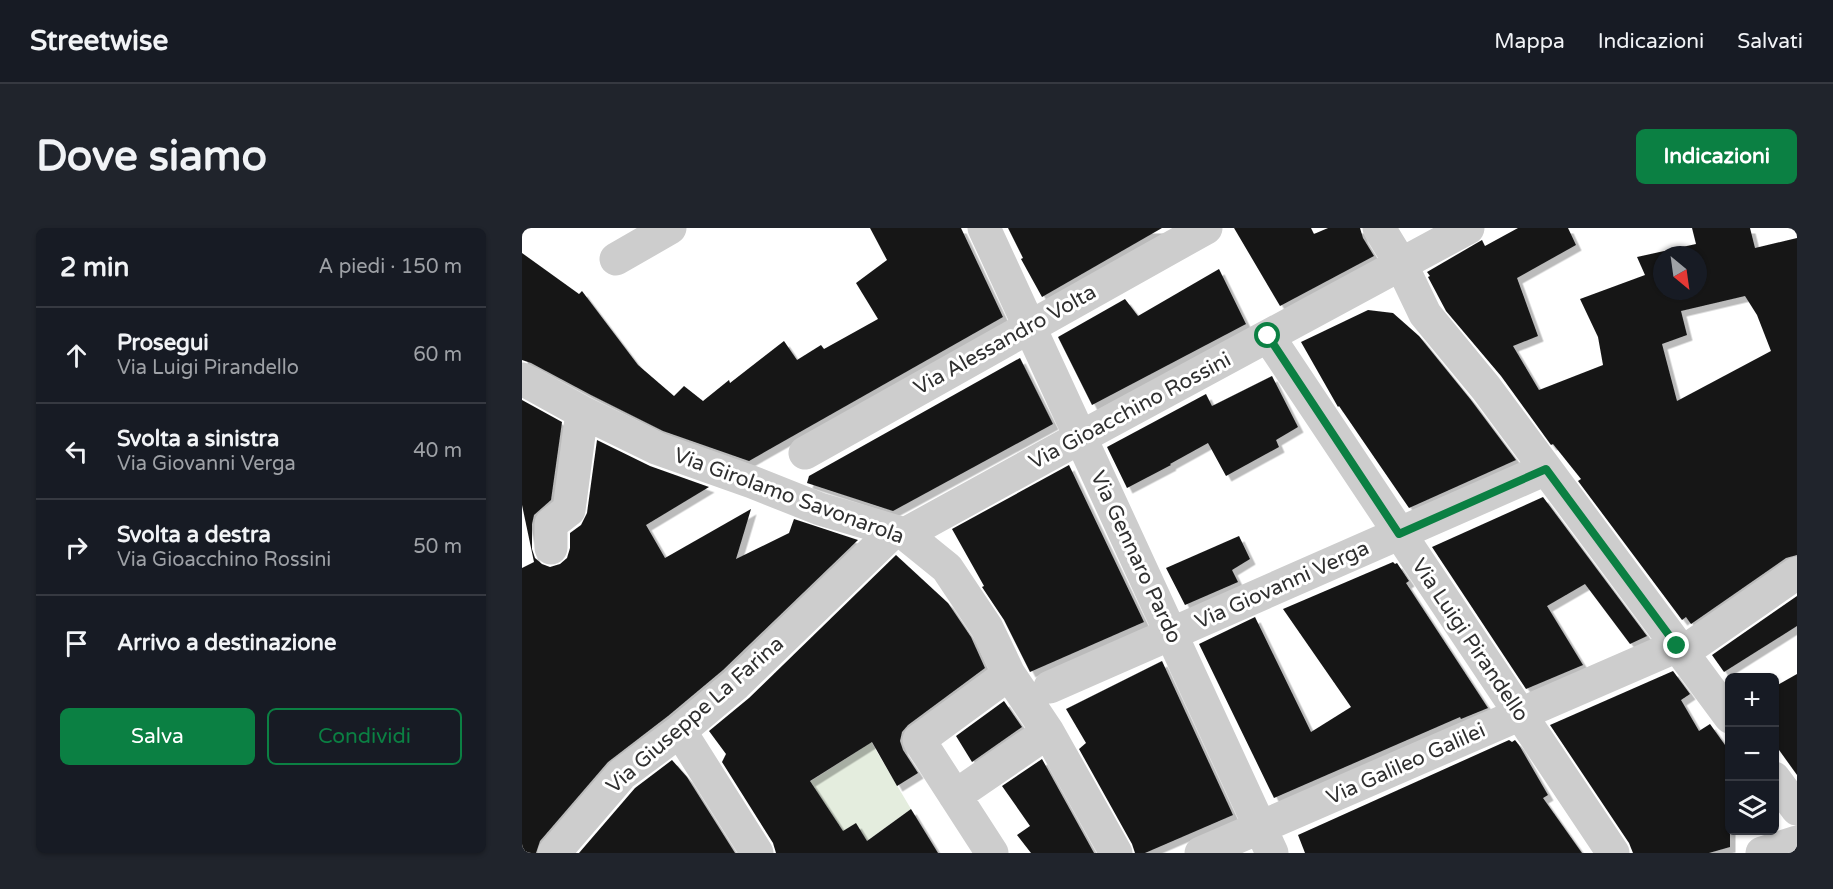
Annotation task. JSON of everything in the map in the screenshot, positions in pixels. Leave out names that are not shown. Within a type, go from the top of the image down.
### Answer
[{"type":"street","points":[[616,259],[670,228]]},
{"type":"street","name":"Via Gennaro Pardo","points":[[984,228],[1266,840]]},
{"type":"street","name":"Via Alessandro Volta","points":[[805,453],[1206,228]]},
{"type":"street","points":[[1379,228],[1401,264],[1425,314],[1486,388],[1725,710]]},
{"type":"street","name":"Via Gioacchino Rossini","points":[[900,532],[1468,228]]},
{"type":"street","name":"Via Luigi Pirandello","points":[[1268,336],[1613,853]]},
{"type":"street","name":"Via Girolamo Savonarola","points":[[522,379],[582,412],[656,448],[820,509],[900,532],[947,568],[987,628],[1009,674],[1048,732],[1116,853]]},
{"type":"street","points":[[551,548],[551,524],[569,510],[582,412]]},
{"type":"street","name":"Via Giovanni Verga","points":[[1050,687],[1546,469]]},
{"type":"street","name":"Via Giuseppe La Farina","points":[[554,853],[622,774],[680,731],[736,684],[900,532]]},
{"type":"street","name":"Via Galileo Galilei","points":[[1201,853],[1266,840],[1520,714],[1680,650],[1797,573]]},
{"type":"street","points":[[992,853],[919,740],[1009,674]]},
{"type":"street","points":[[680,731],[757,853]]},
{"type":"street","points":[[955,796],[1048,732]]},
{"type":"street","points":[[1776,781],[1797,808]]},
{"type":"green space","points":[[861,725],[911,809],[867,841],[856,824],[840,833],[808,783],[861,749]]},
{"type":"building","points":[[870,228],[961,228],[1003,317],[749,461],[663,431],[522,360],[522,253],[579,294],[582,291],[638,365],[674,396],[684,386],[703,401],[784,341],[797,360],[821,345],[824,349],[878,319],[856,283],[887,260]]},
{"type":"building","points":[[1008,228],[1162,228],[1042,297],[1021,259],[1023,258]]},
{"type":"building","points":[[1234,228],[1311,228],[1314,234],[1328,228],[1360,228],[1374,256],[1280,306]]},
{"type":"building","points":[[1518,228],[1568,228],[1576,245],[1517,278],[1538,336],[1513,346],[1539,390],[1603,365],[1598,337],[1580,299],[1645,275],[1637,257],[1653,253],[1653,300],[1707,300],[1707,246],[1687,246],[1696,244],[1692,228],[1750,228],[1755,248],[1797,238],[1797,555],[1786,558],[1691,624],[1686,617],[1682,620],[1578,481],[1581,479],[1553,444],[1551,445],[1501,376],[1446,311],[1428,277],[1430,276],[1427,272],[1482,240],[1485,246]],"holes":[[[1745,296],[1757,315],[1771,351],[1677,401],[1662,344],[1687,335],[1681,311]]]},
{"type":"building","points":[[1219,269],[1246,324],[1092,405],[1058,337],[1125,299],[1138,316]]},
{"type":"building","points":[[1368,310],[1393,313],[1419,336],[1516,460],[1409,508],[1338,407],[1301,342]]},
{"type":"building","points":[[1020,358],[1053,424],[893,511],[807,483],[809,476]]},
{"type":"building","points":[[1272,376],[1298,427],[1276,440],[1279,447],[1226,476],[1208,443],[1127,488],[1107,447],[1206,394],[1212,406]]},
{"type":"building","points":[[522,400],[562,422],[551,500],[534,515],[532,524],[532,549],[535,558],[542,564],[550,567],[560,564],[567,558],[570,533],[581,525],[587,513],[597,440],[650,466],[709,487],[646,525],[665,558],[751,509],[736,559],[789,533],[794,519],[858,540],[723,670],[608,762],[540,841],[536,853],[522,853],[522,568],[534,562],[522,505]]},
{"type":"building","points":[[1069,465],[1144,622],[1030,672],[1004,620],[982,587],[984,586],[952,529]]},
{"type":"building","points":[[1543,497],[1647,636],[1630,644],[1585,584],[1547,606],[1583,665],[1526,689],[1432,547]]},
{"type":"building","points":[[1239,536],[1250,559],[1232,570],[1238,582],[1185,605],[1166,568]]},
{"type":"building","points":[[896,555],[948,603],[971,637],[985,668],[908,725],[902,732],[900,741],[903,750],[918,773],[897,786],[872,742],[810,781],[843,831],[856,823],[867,841],[911,809],[938,853],[776,853],[773,843],[722,762],[726,754],[709,731],[749,698]]},
{"type":"building","points":[[1393,562],[1397,563],[1409,581],[1406,583],[1488,708],[1461,719],[1460,717],[1274,798],[1199,644],[1255,617],[1311,732],[1351,707],[1283,609]]},
{"type":"building","points":[[1797,596],[1797,626],[1724,672],[1712,655]]},
{"type":"building","points":[[1162,661],[1233,815],[1145,853],[1135,853],[1079,749],[1086,743],[1066,709]]},
{"type":"building","points":[[1673,671],[1690,694],[1681,700],[1699,731],[1710,724],[1725,745],[1725,835],[1730,835],[1730,847],[1709,853],[1633,853],[1629,843],[1550,725]]},
{"type":"building","points":[[1797,674],[1797,775],[1779,750],[1779,684]]},
{"type":"building","points":[[1004,701],[1022,727],[972,762],[956,736]]},
{"type":"building","points":[[1509,740],[1512,742],[1515,740],[1519,745],[1548,795],[1543,798],[1582,853],[1305,853],[1298,835]]},
{"type":"building","points":[[1042,759],[1094,853],[1031,853],[1017,835],[1030,826],[1002,786]]},
{"type":"building","points":[[672,760],[687,777],[735,853],[579,853],[635,788]]},
{"type":"route","points":[[1268,336],[1399,534],[1546,469],[1677,646]]}]
